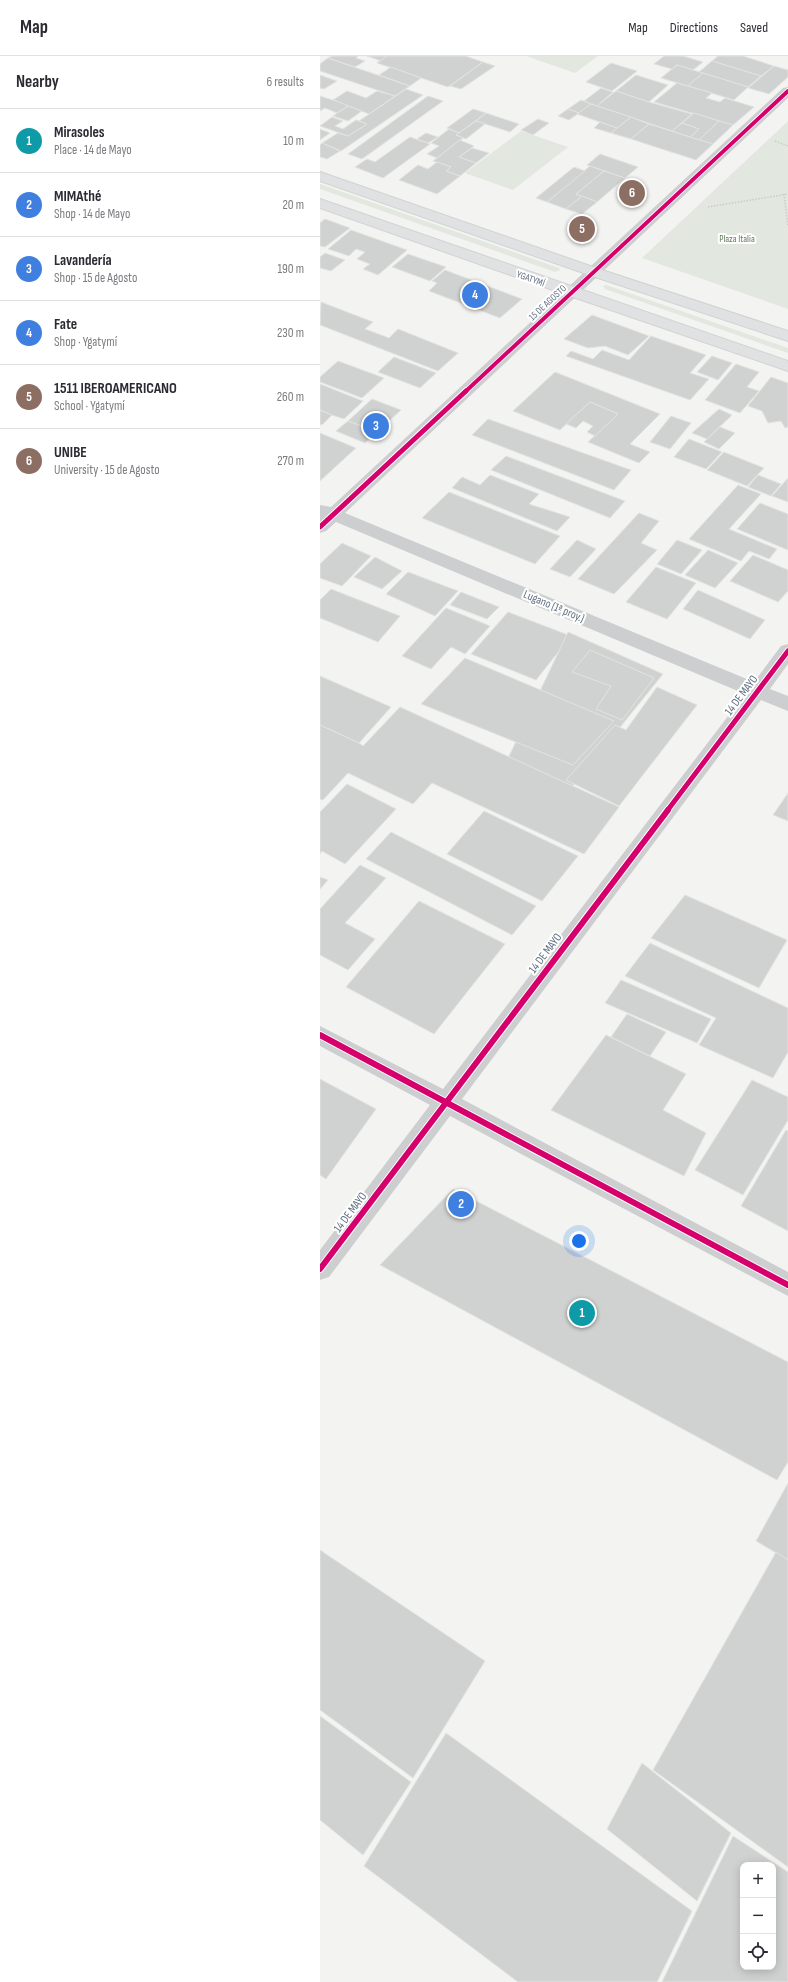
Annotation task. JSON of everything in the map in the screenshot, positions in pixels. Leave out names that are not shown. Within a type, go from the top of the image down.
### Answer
[{"type":"main road","points":[[320,176],[594,272],[788,336]]},
{"type":"main road","name":"YGATYMÍ","points":[[320,203],[788,366]]},
{"type":"street","name":"15 DE AGOSTO","points":[[320,527],[327,512],[594,272],[788,92]]},
{"type":"street","name":"Lugano (1ª proy.)","points":[[327,512],[788,704]]},
{"type":"street","name":"14 DE MAYO","points":[[320,1269],[788,651]]},
{"type":"street","points":[[320,1035],[788,1285]]},
{"type":"path","points":[[771,140],[788,146]]},
{"type":"path","points":[[784,194],[788,226]]},
{"type":"path","points":[[704,208],[788,194]]},
{"type":"green space","points":[[526,56],[598,56],[575,73]]},
{"type":"green space","name":"Plaza Italia","points":[[788,121],[788,309],[642,258]]},
{"type":"green space","points":[[521,131],[568,147],[513,190],[465,173]]},
{"type":"green space","points":[[320,184],[559,268],[560,270],[555,272],[320,189]]},
{"type":"green space","points":[[606,285],[788,348],[788,353],[605,289],[603,286]]},
{"type":"building","points":[[332,56],[358,56],[356,58],[365,61],[355,67],[328,58]]},
{"type":"building","points":[[367,56],[387,56],[381,61]]},
{"type":"building","points":[[387,56],[465,56],[483,62],[448,87],[377,63]]},
{"type":"building","points":[[664,56],[683,56],[703,62],[693,70],[676,65],[672,69],[654,64]]},
{"type":"building","points":[[718,56],[743,56],[774,66],[761,76],[712,61]]},
{"type":"building","points":[[328,58],[410,86],[395,96],[320,71],[320,64]]},
{"type":"building","points":[[712,61],[761,76],[748,87],[699,72]]},
{"type":"building","points":[[483,62],[495,66],[461,89],[450,86]]},
{"type":"building","points":[[611,63],[637,71],[612,91],[586,82]]},
{"type":"building","points":[[677,65],[703,73],[688,86],[661,78]]},
{"type":"building","points":[[774,66],[788,70],[788,77],[769,94],[748,88]]},
{"type":"building","points":[[391,67],[421,78],[410,86],[379,75]]},
{"type":"building","points":[[703,73],[748,87],[734,100],[688,86]]},
{"type":"building","points":[[320,75],[337,81],[324,89],[320,88]]},
{"type":"building","points":[[636,75],[668,85],[649,102],[616,91]]},
{"type":"building","points":[[677,83],[712,93],[706,98],[720,102],[725,98],[754,107],[733,125],[654,102]]},
{"type":"building","points":[[601,88],[613,92],[597,106],[584,101]]},
{"type":"building","points":[[406,89],[423,95],[341,151],[322,143],[338,133],[348,136],[367,124],[359,121]]},
{"type":"building","points":[[347,91],[366,98],[377,91],[395,96],[369,114],[333,100]]},
{"type":"building","points":[[616,91],[692,114],[672,131],[597,106]]},
{"type":"building","points":[[320,96],[348,106],[337,113],[325,108],[320,111]]},
{"type":"building","points":[[428,96],[443,101],[362,159],[348,154]]},
{"type":"building","points":[[581,100],[591,104],[579,113],[568,109]]},
{"type":"building","points":[[591,104],[631,117],[617,128],[577,114]]},
{"type":"building","points":[[348,106],[362,111],[348,121],[333,116]]},
{"type":"building","points":[[473,109],[486,113],[459,133],[447,128]]},
{"type":"building","points":[[568,109],[579,113],[569,120],[558,116]]},
{"type":"building","points":[[486,113],[519,124],[510,132],[476,121]]},
{"type":"building","points":[[694,113],[719,121],[699,140],[690,137],[699,129],[682,123]]},
{"type":"building","points":[[332,117],[343,121],[335,126],[343,129],[356,120],[367,124],[348,136],[320,126]]},
{"type":"building","points":[[631,117],[649,124],[631,139],[611,133]]},
{"type":"building","points":[[538,119],[549,123],[533,135],[521,130]]},
{"type":"building","points":[[476,121],[485,124],[466,139],[456,135]]},
{"type":"building","points":[[719,121],[733,125],[713,144],[699,140]]},
{"type":"building","points":[[600,122],[617,128],[611,133],[594,128]]},
{"type":"building","points":[[682,123],[699,129],[690,137],[672,131]]},
{"type":"building","points":[[649,124],[713,144],[696,160],[631,139]]},
{"type":"building","points":[[320,129],[330,133],[320,140]]},
{"type":"building","points":[[449,129],[459,133],[456,135],[463,138],[437,158],[427,154],[439,146],[431,143]]},
{"type":"building","points":[[426,133],[438,137],[428,143],[417,139]]},
{"type":"building","points":[[410,137],[430,144],[383,178],[355,167],[367,159],[375,162]]},
{"type":"building","points":[[460,140],[474,146],[459,157],[476,163],[460,176],[446,171],[451,167],[433,161]]},
{"type":"building","points":[[322,143],[340,151],[327,159],[320,157],[320,145]]},
{"type":"building","points":[[472,148],[489,153],[476,163],[459,157]]},
{"type":"building","points":[[600,154],[638,167],[625,178],[587,165]]},
{"type":"building","points":[[437,162],[451,167],[446,171],[460,176],[437,194],[399,180],[418,165],[428,169]]},
{"type":"building","points":[[590,166],[604,171],[576,194],[582,196],[566,209],[547,202]]},
{"type":"building","points":[[574,167],[585,171],[547,202],[536,198]]},
{"type":"building","points":[[604,171],[625,178],[597,202],[576,194]]},
{"type":"building","points":[[582,196],[597,202],[582,214],[566,209]]},
{"type":"building","points":[[325,219],[350,228],[325,247],[320,246],[320,223]]},
{"type":"building","points":[[351,230],[407,250],[378,275],[363,269],[370,264],[357,259],[365,252],[356,249],[349,256],[328,249]]},
{"type":"building","points":[[325,253],[345,260],[331,271],[320,268],[320,257]]},
{"type":"building","points":[[408,254],[446,267],[430,281],[392,267]]},
{"type":"building","points":[[445,270],[522,299],[500,318],[429,291],[437,283],[432,281]]},
{"type":"building","points":[[321,302],[373,322],[365,329],[389,338],[398,329],[458,353],[438,371],[320,325]]},
{"type":"building","points":[[592,315],[649,336],[628,355],[605,346],[588,348],[564,339]]},
{"type":"building","points":[[651,336],[706,355],[690,373],[709,379],[690,400],[566,356],[571,351],[593,359],[602,350],[629,360]]},
{"type":"building","points":[[712,356],[732,363],[718,380],[697,372]]},
{"type":"building","points":[[394,357],[436,373],[420,388],[378,372]]},
{"type":"building","points":[[338,361],[384,378],[362,398],[320,382],[320,377]]},
{"type":"building","points":[[736,364],[759,372],[747,387],[759,391],[740,413],[705,400]]},
{"type":"building","points":[[555,372],[660,414],[630,444],[650,452],[639,463],[588,442],[618,414],[590,402],[560,430],[513,411]]},
{"type":"building","points":[[771,377],[788,383],[788,427],[785,428],[781,421],[768,423],[762,411],[748,406]]},
{"type":"building","points":[[320,384],[363,401],[344,419],[332,415],[320,410]]},
{"type":"building","points":[[372,399],[401,410],[377,432],[348,421]]},
{"type":"building","points":[[590,402],[618,414],[595,436],[587,432],[593,426],[583,421],[576,428],[566,424]]},
{"type":"building","points":[[719,409],[732,415],[707,439],[692,433]]},
{"type":"building","points":[[320,410],[332,415],[322,425],[320,424]]},
{"type":"building","points":[[671,416],[691,423],[670,449],[650,442]]},
{"type":"building","points":[[488,419],[631,470],[614,490],[472,435]]},
{"type":"building","points":[[348,421],[377,432],[365,443],[336,431]]},
{"type":"building","points":[[720,427],[735,433],[719,449],[704,442]]},
{"type":"building","points":[[320,433],[356,448],[320,481]]},
{"type":"building","points":[[689,439],[722,452],[706,469],[674,457]]},
{"type":"building","points":[[724,452],[764,468],[747,486],[707,470]]},
{"type":"building","points":[[506,456],[625,501],[610,518],[491,470]]},
{"type":"building","points":[[490,475],[539,494],[529,504],[570,517],[557,531],[452,488],[462,477],[480,485]]},
{"type":"building","points":[[758,475],[781,484],[771,496],[748,487]]},
{"type":"building","points":[[788,478],[788,502],[772,496]]},
{"type":"building","points":[[738,485],[761,494],[729,529],[777,549],[769,559],[749,551],[741,561],[689,539]]},
{"type":"building","points":[[449,492],[560,536],[535,564],[422,518]]},
{"type":"building","points":[[760,503],[788,514],[788,550],[737,529]]},
{"type":"building","points":[[639,513],[659,521],[641,543],[657,550],[614,594],[578,579]]},
{"type":"building","points":[[577,540],[596,549],[570,577],[550,569]]},
{"type":"building","points":[[677,540],[702,550],[681,574],[657,564]]},
{"type":"building","points":[[342,543],[371,556],[342,586],[320,578],[320,564]]},
{"type":"building","points":[[708,550],[738,563],[715,588],[685,575]]},
{"type":"building","points":[[753,555],[788,570],[788,591],[778,602],[730,581]]},
{"type":"building","points":[[375,557],[402,571],[382,589],[354,577]]},
{"type":"building","points":[[656,567],[696,583],[667,619],[626,602]]},
{"type":"building","points":[[408,572],[458,591],[435,616],[386,594]]},
{"type":"building","points":[[331,589],[400,616],[378,642],[320,618],[320,600]]},
{"type":"building","points":[[698,590],[765,620],[750,639],[683,609]]},
{"type":"building","points":[[461,592],[499,607],[487,619],[450,605]]},
{"type":"building","points":[[446,608],[490,626],[465,654],[451,647],[431,669],[402,656]]},
{"type":"building","points":[[508,612],[571,636],[536,680],[471,654]]},
{"type":"building","points":[[568,632],[663,674],[563,798],[502,771]]},
{"type":"building","points":[[590,650],[654,678],[622,720],[596,709],[611,686],[572,672]]},
{"type":"building","points":[[465,658],[614,721],[573,765],[421,704]]},
{"type":"building","points":[[320,676],[391,707],[359,743],[320,725]]},
{"type":"building","points":[[657,687],[697,705],[619,806],[566,780],[615,725],[626,730]]},
{"type":"building","points":[[400,707],[619,807],[584,854],[432,783],[413,804],[348,773],[323,800],[320,799],[320,725],[363,746]]},
{"type":"building","points":[[347,784],[396,809],[345,864],[322,851],[320,854],[320,812]]},
{"type":"building","points":[[788,793],[788,821],[773,815]]},
{"type":"building","points":[[484,811],[578,856],[542,901],[447,854]]},
{"type":"building","points":[[391,832],[536,906],[512,935],[366,859]]},
{"type":"building","points":[[360,865],[386,878],[345,923],[375,939],[348,970],[320,955],[320,909]]},
{"type":"building","points":[[320,877],[328,880],[320,889]]},
{"type":"building","points":[[685,895],[787,940],[759,988],[651,938]]},
{"type":"building","points":[[419,901],[505,944],[434,1034],[346,987]]},
{"type":"building","points":[[650,943],[788,1008],[788,1052],[773,1078],[699,1045],[716,1018],[625,976]]},
{"type":"building","points":[[621,980],[711,1019],[697,1043],[605,1003]]},
{"type":"building","points":[[627,1014],[666,1032],[650,1056],[611,1037]]},
{"type":"building","points":[[606,1035],[686,1074],[663,1110],[706,1133],[684,1176],[551,1110]]},
{"type":"building","points":[[320,1079],[376,1109],[326,1179],[320,1175]]},
{"type":"building","points":[[752,1080],[788,1097],[788,1120],[743,1195],[695,1170]]},
{"type":"building","points":[[786,1130],[788,1131],[788,1231],[741,1206]]},
{"type":"building","points":[[453,1189],[788,1362],[788,1462],[777,1480],[380,1265]]},
{"type":"building","points":[[788,1483],[788,1560],[756,1541]]},
{"type":"building","points":[[320,1550],[485,1661],[413,1778],[320,1710]]},
{"type":"building","points":[[776,1552],[788,1560],[788,1867],[653,1770]]},
{"type":"building","points":[[320,1716],[411,1782],[363,1855],[320,1820]]},
{"type":"building","points":[[446,1733],[692,1911],[657,1982],[518,1982],[364,1866]]},
{"type":"building","points":[[642,1763],[731,1833],[697,1901],[607,1829]]},
{"type":"building","points":[[733,1836],[773,1862],[740,1862],[740,1970],[776,1970],[776,1864],[788,1872],[788,1982],[662,1982]]},
{"type":"cycle path","points":[[320,527],[788,91]]},
{"type":"cycle path","points":[[320,1269],[788,651]]},
{"type":"cycle path","points":[[320,1035],[788,1285]]},
{"type":"place","name":"UNIBE","points":[[632,193]]},
{"type":"place","name":"1511 IBEROAMERICANO","points":[[582,229]]},
{"type":"place","name":"Fate","points":[[475,295]]},
{"type":"place","name":"Lavandería","points":[[376,426]]},
{"type":"place","name":"MIMAthé","points":[[461,1204]]},
{"type":"place","name":"Mirasoles","points":[[582,1313]]}]
